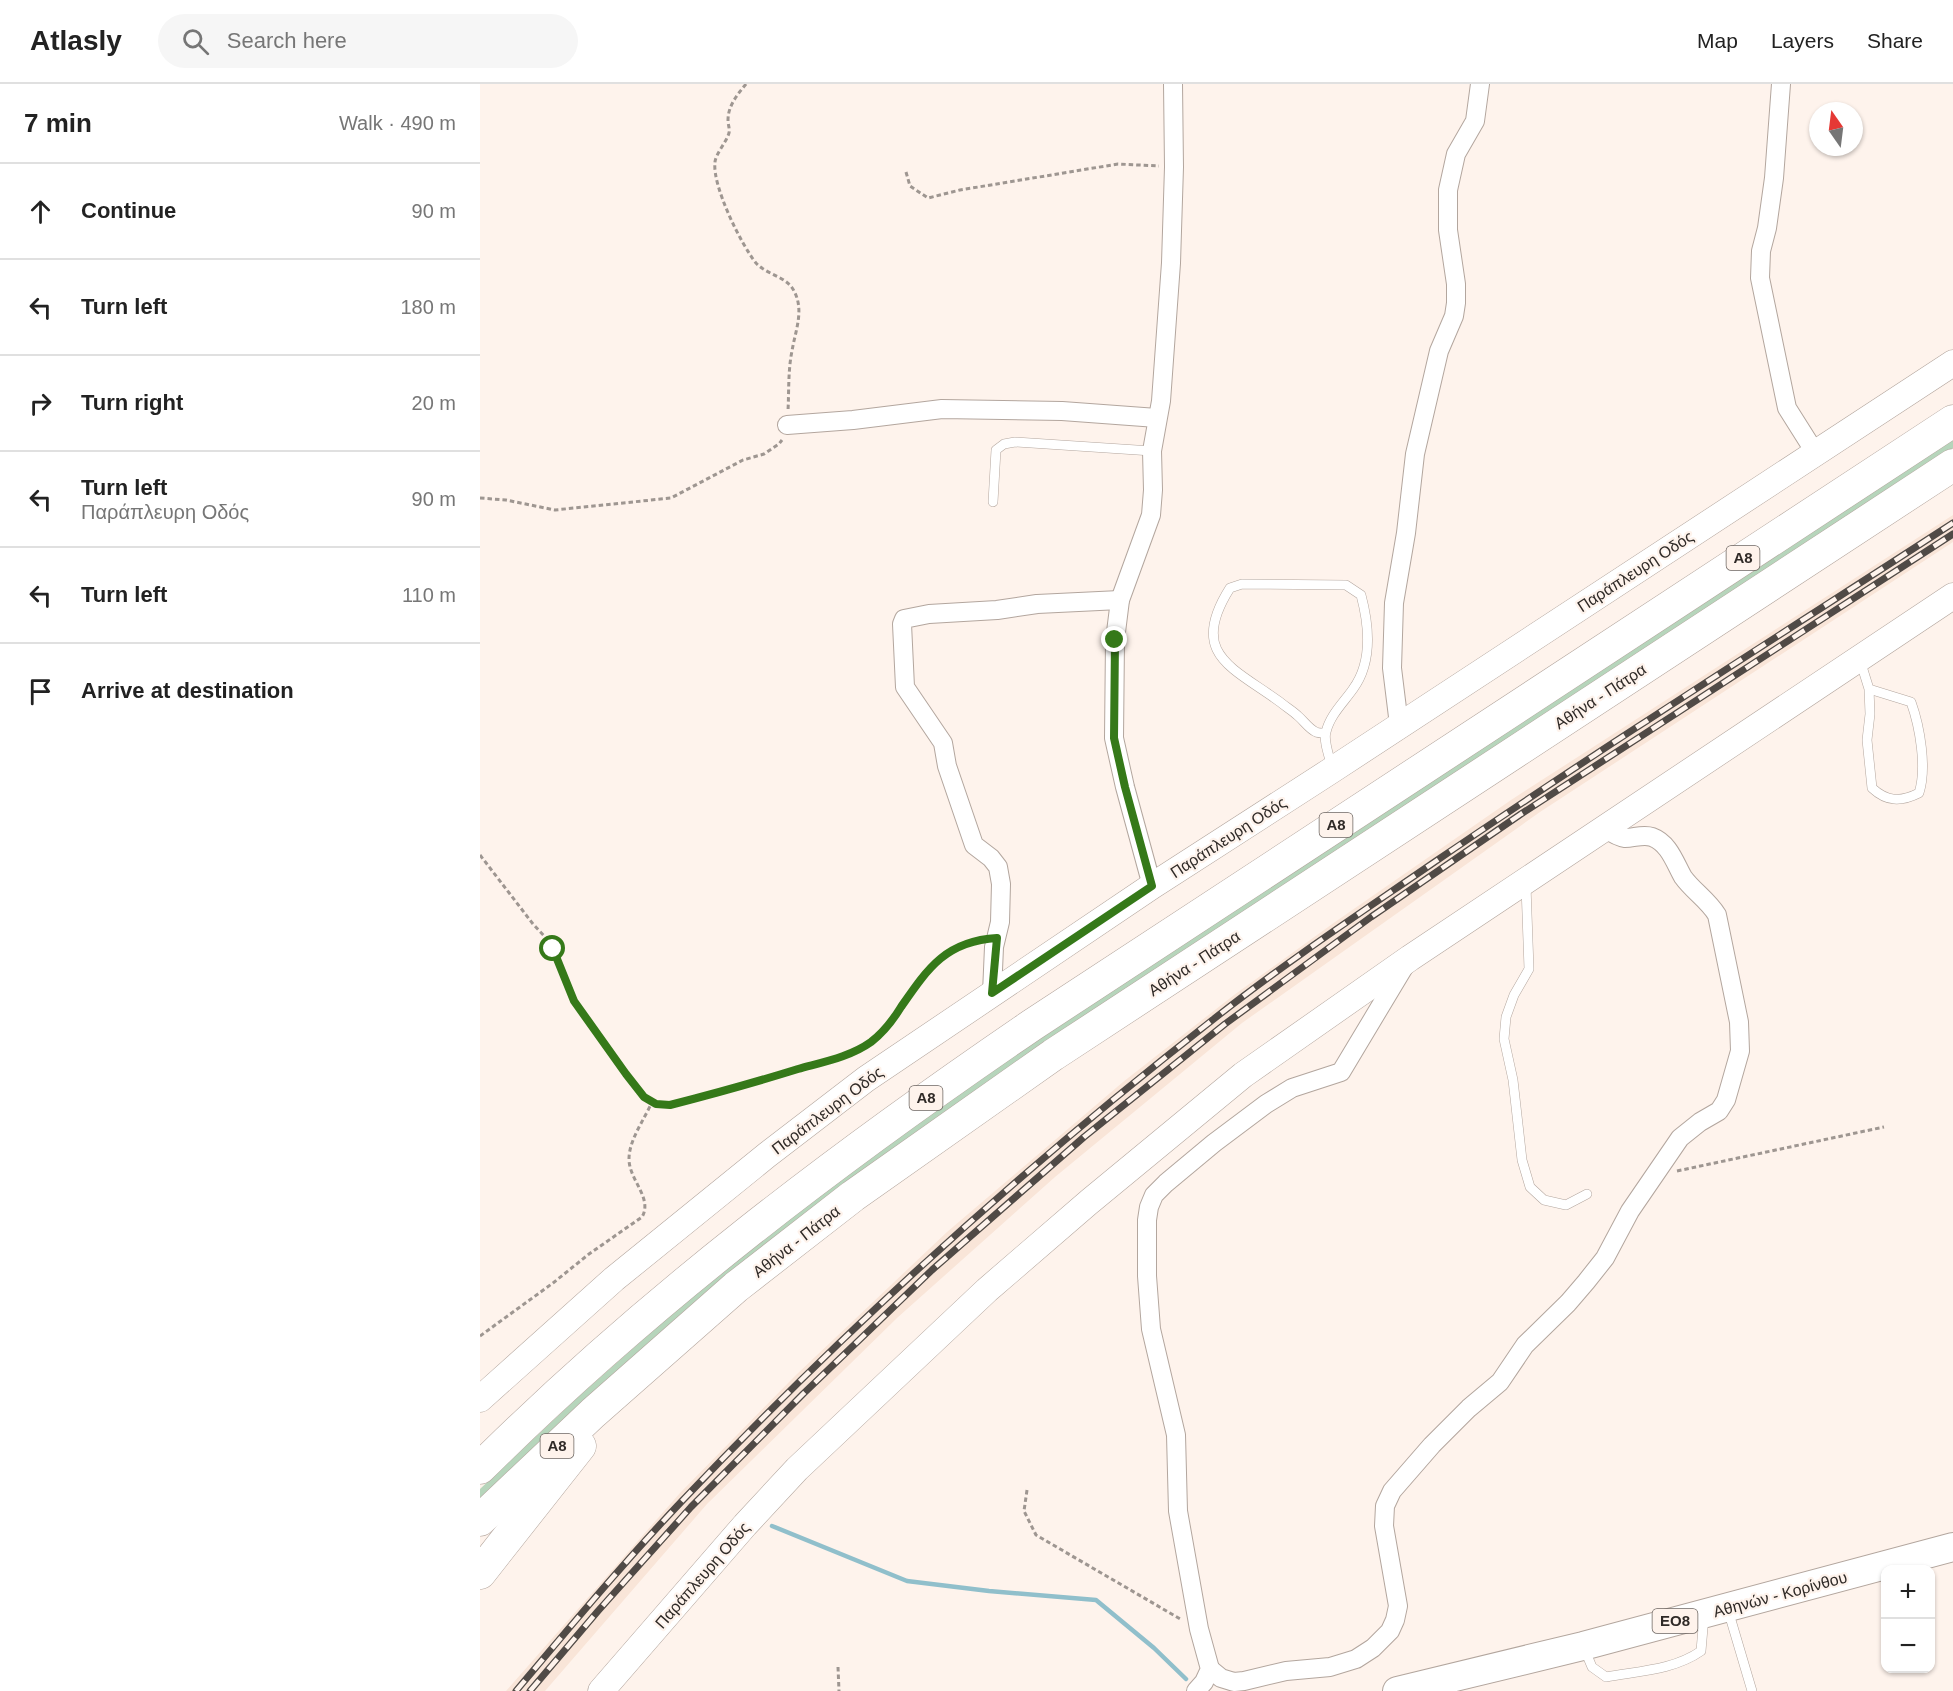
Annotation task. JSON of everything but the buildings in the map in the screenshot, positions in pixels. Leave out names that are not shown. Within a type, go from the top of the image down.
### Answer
[{"type":"highway","name":"Α8","points":[[480,1468],[561,1392],[713,1259],[823,1173],[952,1079],[1953,421]]},
{"type":"highway","name":"Αθήνα - Πάτρα","points":[[480,1520],[538,1463],[736,1287],[974,1109],[1063,1048],[1953,465]]},
{"type":"highway","points":[[480,1573],[637,1374]]},
{"type":"main road","name":"Αθηνών - Κορίνθου","points":[[1397,1691],[1583,1646],[1953,1547]]},
{"type":"street","points":[[1152,886],[1114,738],[1115,640],[1120,600],[1151,515],[1152,451],[1161,401],[1171,263],[1174,167],[1173,84]]},
{"type":"street","points":[[1399,725],[1392,668],[1394,603],[1406,533],[1415,454],[1439,351],[1454,316],[1456,303],[1456,284],[1448,230],[1448,190],[1456,154],[1475,122],[1480,84]]},
{"type":"street","points":[[1781,84],[1774,178],[1767,228],[1761,251],[1760,278],[1787,408],[1816,454]]},
{"type":"street","name":"Παράπλευρη Οδός","points":[[480,1400],[614,1279],[767,1155],[866,1079],[1152,886],[1953,363]]},
{"type":"street","points":[[787,425],[853,420],[942,409],[1062,411],[1157,418]]},
{"type":"street","name":"Παράπλευρη Οδός","points":[[601,1691],[745,1525],[798,1469],[974,1302],[1089,1202],[1244,1075],[1410,958],[1953,596]]},
{"type":"street","points":[[992,993],[1000,922],[1001,884],[998,867],[991,858],[974,845],[947,766],[943,743],[905,687],[902,624],[904,619],[929,614],[997,610],[1036,604],[1120,600]]},
{"type":"street","points":[[1410,958],[1341,1072],[1292,1088],[1266,1104],[1214,1143],[1160,1189],[1150,1202],[1147,1220],[1147,1276],[1151,1329],[1176,1435],[1179,1511],[1187,1569],[1210,1669],[1221,1678],[1234,1682],[1286,1671],[1330,1667],[1356,1659],[1373,1648],[1390,1631],[1398,1606],[1384,1526],[1385,1506],[1392,1491],[1432,1445],[1469,1408],[1500,1382],[1525,1345],[1586,1282],[1605,1258],[1630,1211],[1680,1138],[1719,1111],[1726,1100],[1740,1052],[1739,1022],[1717,915],[1710,904],[1695,892],[1664,845],[1653,837],[1626,838],[1617,836],[1604,828]]},
{"type":"street","points":[[1196,1691],[1204,1682],[1210,1669]]},
{"type":"lane","points":[[993,502],[996,450],[1004,444],[1015,442],[1152,451]]},
{"type":"lane","points":[[1325,733],[1314,732],[1298,716],[1218,656],[1213,639],[1214,627],[1217,614],[1230,588],[1242,584],[1346,585],[1362,595],[1367,615],[1367,658],[1356,686],[1334,714],[1325,733],[1332,770]]},
{"type":"lane","points":[[1859,658],[1869,689],[1868,740],[1872,788],[1881,796],[1906,800],[1919,793],[1923,782],[1917,721],[1911,702],[1869,689]]},
{"type":"lane","points":[[1526,880],[1528,969],[1514,995],[1506,1017],[1504,1039],[1513,1080],[1522,1160],[1530,1187],[1544,1200],[1566,1205],[1587,1194]]},
{"type":"lane","points":[[1583,1646],[1592,1667],[1606,1677],[1687,1661],[1701,1651],[1716,1611]]},
{"type":"lane","points":[[1716,1611],[1752,1691]]},
{"type":"path","points":[[480,498],[506,500],[555,510],[671,498],[743,460],[764,454],[779,444],[786,432],[792,351],[797,332],[799,306],[795,292],[786,280],[770,273],[758,264],[746,248],[736,230],[716,177],[715,160],[730,131],[729,108],[746,84]]},
{"type":"path","points":[[906,172],[910,186],[928,198],[960,190],[1118,164],[1174,167]]},
{"type":"path","points":[[480,855],[548,940],[574,1001],[599,1037],[644,1097],[662,1105],[678,1103],[756,1082],[832,1060],[854,1051],[870,1042],[886,1028],[923,976],[943,954],[975,940],[997,938]]},
{"type":"path","points":[[480,1336],[642,1217],[645,1204],[632,1175],[629,1155],[633,1141],[652,1102]]},
{"type":"path","points":[[1651,1182],[1679,1170],[1884,1127]]},
{"type":"path","points":[[1027,1490],[1024,1511],[1036,1535],[1199,1629]]},
{"type":"path","points":[[838,1667],[839,1691]]},
{"type":"shaded area","points":[[1953,515],[1953,542],[1540,812],[1242,1023],[1055,1177],[897,1318],[707,1504],[545,1691],[506,1691],[680,1493],[796,1375],[947,1232],[1123,1082],[1234,995],[1511,800]]},
{"type":"green space","points":[[1953,439],[1953,448],[1045,1044],[480,1500],[480,1489],[666,1319],[781,1224],[989,1071]]},
{"type":"waterway","points":[[772,1526],[907,1581],[1096,1600],[1154,1648],[1186,1679]]},
{"type":"railway","points":[[516,1691],[660,1524],[808,1373],[940,1249],[1145,1074],[1269,977],[1436,861],[1953,523]]},
{"type":"railway","points":[[530,1691],[691,1507],[803,1394],[932,1270],[1084,1137],[1225,1024],[1371,917],[1521,814],[1953,534]]},
{"type":"route","points":[[553,949],[574,1001],[599,1037],[644,1097],[662,1105],[670,1105],[756,1082],[832,1060],[854,1051],[870,1042],[886,1028],[919,981],[943,954],[962,944],[997,938],[994,947],[992,993],[1152,886],[1114,738],[1115,640]]}]
